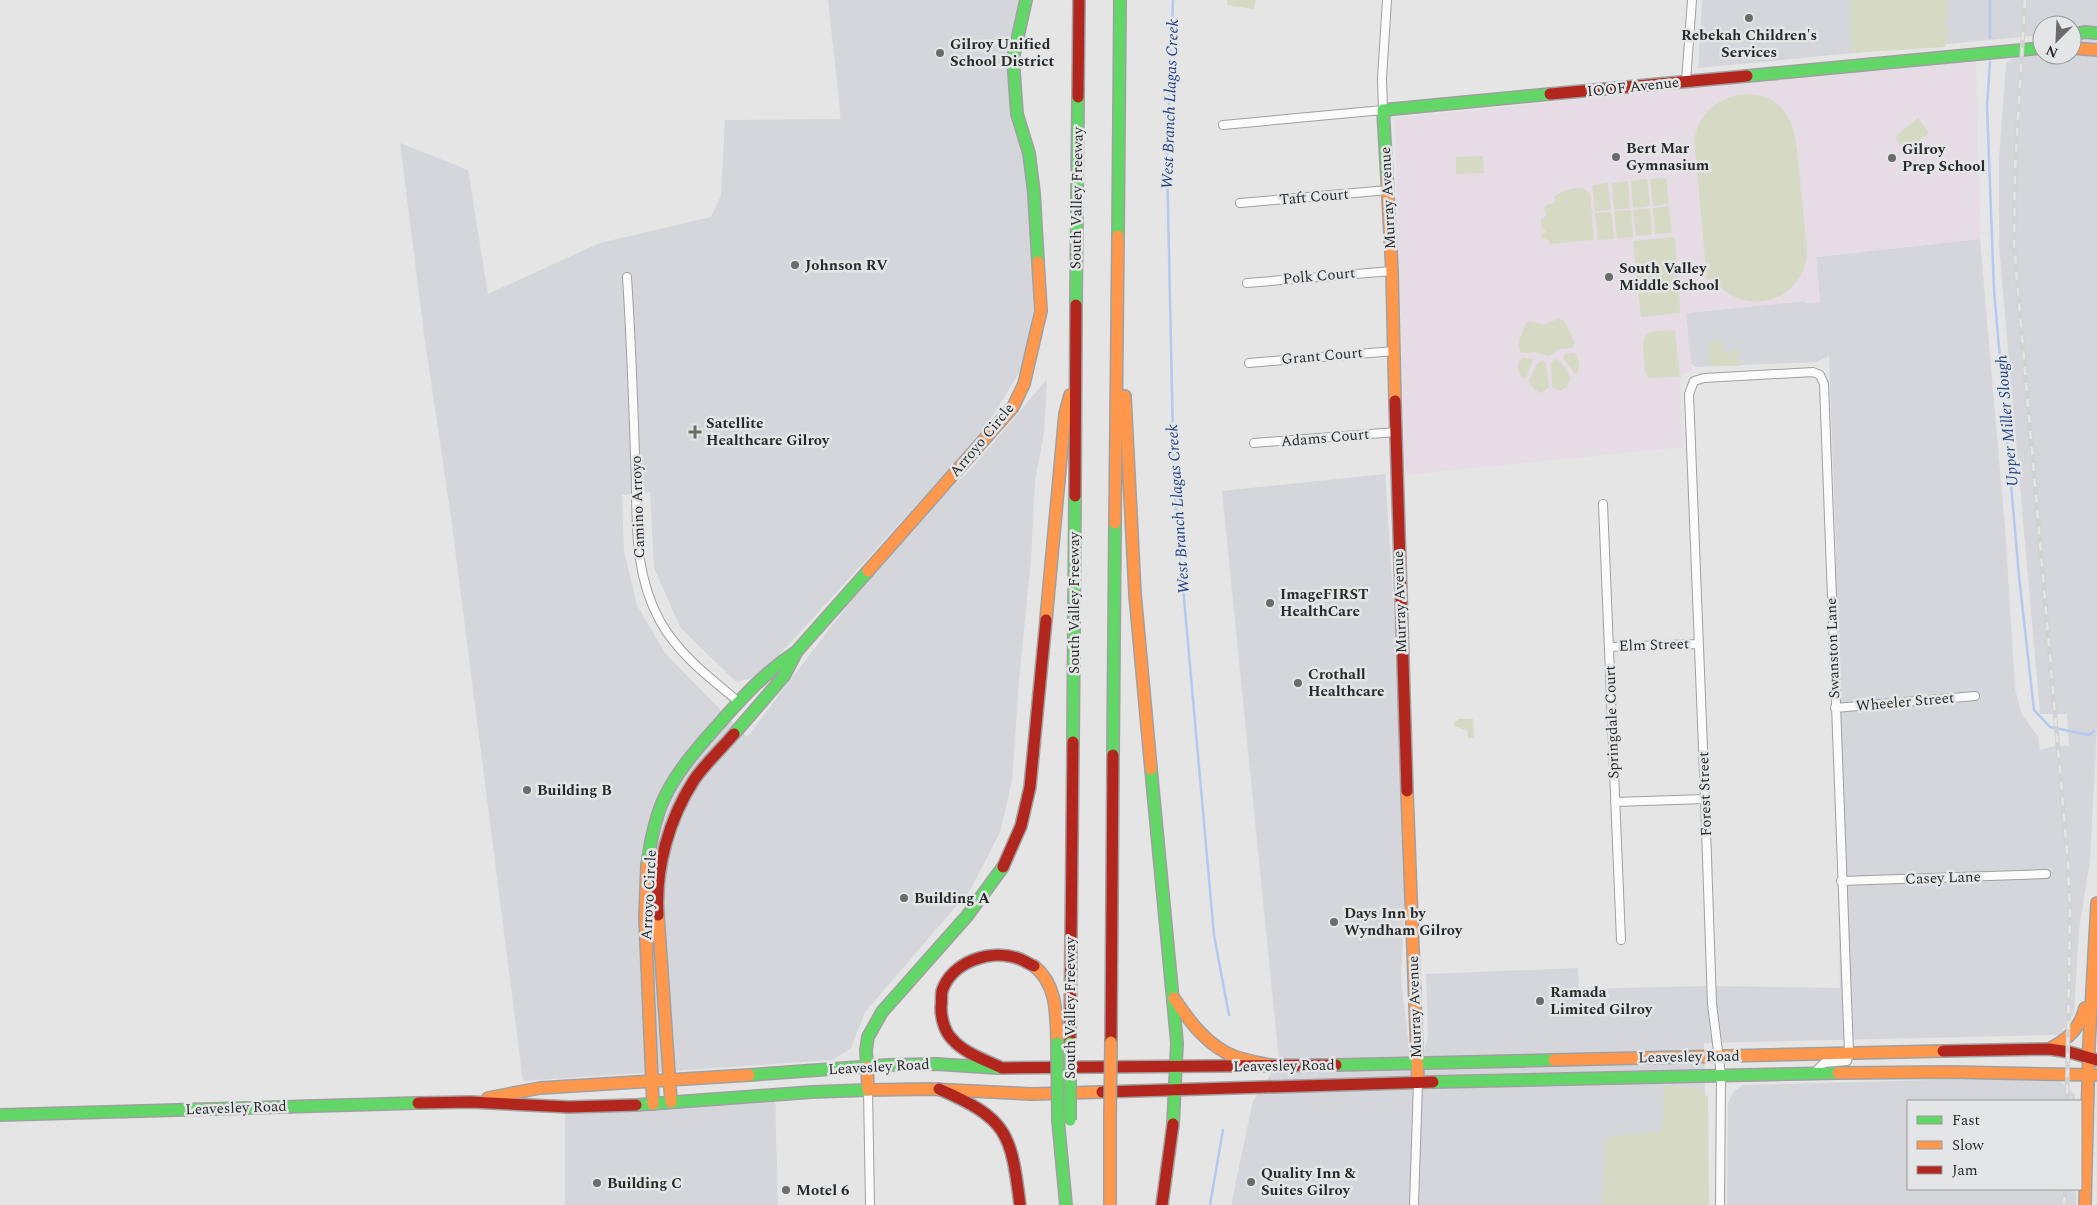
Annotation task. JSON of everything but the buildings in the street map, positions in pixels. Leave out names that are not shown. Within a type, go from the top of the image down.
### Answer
[{"type":"main road","name":"Arroyo Circle","points":[[671,1102],[658,908],[662,862],[668,836],[682,803],[695,779],[784,676],[798,651],[997,426],[1013,407],[1024,384],[1041,311],[1034,193],[1028,153],[1017,114],[1013,58],[1026,0]]},
{"type":"main road","name":"South Valley Freeway","points":[[1067,1205],[1064,1120],[1070,1044],[1079,0]]},
{"type":"main road","points":[[1110,1205],[1120,0]]},
{"type":"main road","points":[[2082,32],[2097,33]]},
{"type":"main road","name":"IOOF Avenue","points":[[1383,110],[2032,49]]},
{"type":"main road","points":[[2082,49],[2097,50]]},
{"type":"main road","name":"Murray Avenue","points":[[1383,110],[1392,271],[1397,517],[1418,1082]]},
{"type":"main road","points":[[1118,206],[1134,585],[1177,1043],[1176,1090],[1162,1205]]},
{"type":"main road","points":[[868,1090],[867,1046],[874,1024],[890,1002],[991,886],[1008,858],[1027,807],[1033,766],[1065,414],[1076,375]]},
{"type":"main road","name":"Arroyo Circle","points":[[653,1104],[646,939],[646,882],[653,834],[664,799],[693,754],[739,702],[778,662],[798,651]]},
{"type":"main road","points":[[2085,1205],[2093,1059],[2091,984],[2097,903]]},
{"type":"main road","points":[[1002,1068],[969,1052],[951,1038],[943,1025],[940,1005],[943,990],[951,975],[963,963],[980,957],[997,955],[1020,958],[1037,968],[1049,984],[1053,995],[1064,1120]]},
{"type":"main road","points":[[2050,1049],[2070,1038],[2077,1030],[2082,1022],[2091,984]]},
{"type":"main road","points":[[1172,995],[1185,1015],[1205,1038],[1226,1053],[1274,1066]]},
{"type":"main road","name":"Leavesley Road","points":[[471,1102],[540,1088],[918,1064],[1002,1068],[1274,1066],[2050,1049],[2093,1059]]},
{"type":"main road","name":"Leavesley Road","points":[[0,1115],[471,1102],[569,1107],[653,1104],[812,1092],[868,1090],[939,1089],[1022,1094],[1721,1075],[1959,1072],[2092,1075]]},
{"type":"main road","points":[[939,1089],[981,1108],[996,1120],[1007,1137],[1014,1153],[1020,1205]]},
{"type":"street","name":"Murray Avenue","points":[[1383,110],[1382,68],[1386,0]]},
{"type":"street","points":[[1686,81],[1692,0]]},
{"type":"street","name":"IOOF Avenue","points":[[1223,125],[1383,110]]},
{"type":"street","name":"Taft Court","points":[[1240,203],[1388,190]]},
{"type":"street","name":"Polk Court","points":[[1247,283],[1392,271]]},
{"type":"street","name":"Camino Arroyo","points":[[628,277],[638,560],[649,600],[661,623],[690,660],[739,702]]},
{"type":"street","name":"Grant Court","points":[[1249,363],[1394,351]]},
{"type":"street","name":"Swanston Lane","points":[[1692,383],[1704,378],[1813,372],[1820,375],[1824,384],[1841,881],[1849,1053]]},
{"type":"street","name":"Forest Street","points":[[1692,383],[1689,394],[1698,644],[1706,798],[1712,1004],[1721,1075],[1720,1205]]},
{"type":"street","name":"Adams Court","points":[[1254,444],[1396,432]]},
{"type":"street","name":"Springdale Court","points":[[1603,504],[1621,940]]},
{"type":"street","name":"Elm Street","points":[[1609,647],[1698,644]]},
{"type":"street","name":"Wheeler Street","points":[[1835,708],[1975,696]]},
{"type":"street","points":[[1615,802],[1706,798]]},
{"type":"street","name":"Casey Lane","points":[[1841,881],[2046,874]]},
{"type":"street","points":[[1813,1074],[1824,1063],[1847,1061],[1849,1053]]},
{"type":"street","name":"Murray Avenue","points":[[1414,1205],[1418,1082]]},
{"type":"street","points":[[868,1090],[870,1205]]},
{"type":"shaded area","points":[[828,0],[1019,0],[1007,59],[1013,117],[1032,178],[1033,310],[1025,363],[983,432],[760,676],[736,682],[680,627],[654,568],[650,492],[622,495],[624,551],[637,605],[665,653],[747,737],[892,547],[971,469],[1047,379],[1044,433],[1035,481],[1031,558],[1019,681],[1012,781],[1000,832],[971,889],[865,1012],[851,1048],[833,1060],[523,1081],[451,517],[424,334],[400,143],[468,170],[488,294],[600,243],[711,217],[721,195],[725,120],[841,119]]},
{"type":"shaded area","points":[[1702,0],[2097,0],[2097,725],[2090,860],[2079,930],[2074,1013],[2060,1035],[1704,1043],[1707,1205],[1231,1205],[1253,1101],[1279,1061],[1222,491],[1385,474],[1408,817],[1401,979],[1414,1091],[1428,1036],[1426,974],[1578,968],[1579,989],[1706,986],[1840,988],[1835,702],[1836,550],[1829,356],[1816,362],[1696,367],[1691,364],[1686,313],[1805,301],[1805,303],[1820,302],[1816,257],[1980,239],[2005,528],[2015,689],[2022,715],[2038,736],[2040,750],[2054,746],[2069,746],[2067,714],[2040,714],[1999,246],[1999,159],[2006,63],[2017,54],[2032,56],[2032,65],[2082,65],[2082,15],[2032,15],[2032,36],[1698,68]]},
{"type":"shaded area","name":"South Valley Middle School","points":[[1976,60],[1980,239],[1816,257],[1820,302],[1805,303],[1804,301],[1686,313],[1692,371],[1682,376],[1680,382],[1683,447],[1405,475],[1395,118]]},
{"type":"shaded area","points":[[2055,1077],[2075,1095],[2075,1100],[1907,1100],[1907,1190],[2076,1190],[2076,1205],[1727,1205],[1728,1103],[1734,1091],[1743,1085]]},
{"type":"shaded area","points":[[775,1094],[778,1205],[565,1205],[565,1114]]},
{"type":"green space","points":[[1227,0],[1256,0],[1254,9],[1227,5]]},
{"type":"green space","points":[[1849,0],[1948,0],[1948,11],[1943,26],[1950,28],[1945,47],[1851,53]]},
{"type":"green space","points":[[1736,95],[1755,95],[1770,99],[1781,107],[1788,118],[1796,146],[1807,246],[1805,265],[1798,280],[1787,292],[1773,299],[1758,302],[1742,300],[1727,292],[1713,279],[1707,280],[1694,137],[1703,117],[1711,109],[1725,99]]},
{"type":"green space","points":[[1918,118],[1929,133],[1911,148],[1902,148],[1896,136]]},
{"type":"green space","points":[[1483,156],[1484,173],[1456,174],[1456,157]]},
{"type":"green space","points":[[1666,178],[1669,204],[1653,206],[1650,179]]},
{"type":"green space","points":[[1647,179],[1650,206],[1633,208],[1631,181]]},
{"type":"green space","points":[[1628,181],[1630,208],[1614,210],[1612,183]]},
{"type":"green space","points":[[1608,183],[1611,210],[1595,211],[1592,185]]},
{"type":"green space","points":[[1582,188],[1590,193],[1594,240],[1550,244],[1548,240],[1541,236],[1546,231],[1541,226],[1541,219],[1547,215],[1544,209],[1548,204],[1553,204],[1556,200],[1554,197],[1561,193],[1571,189]]},
{"type":"green space","points":[[1669,206],[1672,233],[1655,234],[1653,208]]},
{"type":"green space","points":[[1650,208],[1652,235],[1636,236],[1633,210]]},
{"type":"green space","points":[[1631,210],[1633,237],[1617,238],[1614,211]]},
{"type":"green space","points":[[1611,212],[1614,239],[1598,240],[1595,213]]},
{"type":"green space","points":[[1675,237],[1680,313],[1641,317],[1633,241]]},
{"type":"green space","points":[[1557,319],[1564,320],[1575,343],[1572,348],[1559,349],[1549,356],[1534,352],[1521,352],[1518,344],[1526,323],[1530,321],[1545,325]]},
{"type":"green space","points":[[1675,330],[1680,377],[1648,378],[1645,371],[1643,348],[1645,336],[1653,332]]},
{"type":"green space","points":[[1715,339],[1721,339],[1722,352],[1739,350],[1739,366],[1710,366],[1707,342],[1715,342]]},
{"type":"green space","points":[[1572,353],[1577,355],[1579,362],[1578,372],[1575,374],[1563,358],[1565,354]]},
{"type":"green space","points":[[1523,358],[1531,358],[1533,361],[1525,379],[1521,377],[1518,368],[1519,361]]},
{"type":"green space","points":[[1554,359],[1560,361],[1571,378],[1567,387],[1560,391],[1552,387],[1551,363]]},
{"type":"green space","points":[[1543,360],[1546,363],[1549,387],[1542,393],[1534,390],[1529,381],[1537,364]]},
{"type":"green space","points":[[1459,719],[1473,719],[1474,738],[1468,738],[1468,731],[1454,726],[1454,722]]},
{"type":"green space","points":[[1664,1086],[1695,1087],[1708,1097],[1709,1205],[1602,1205],[1606,1137],[1662,1131]]},
{"type":"waterway","name":"West Branch Llagas Creek","points":[[1173,0],[1167,159],[1174,486],[1214,935],[1229,1015]]},
{"type":"waterway","name":"Upper Miller Slough","points":[[1990,0],[1990,38]]},
{"type":"waterway","name":"Upper Miller Slough","points":[[1990,62],[1987,106],[1994,290],[2019,576],[2034,710],[2050,727],[2089,735],[2094,731]]},
{"type":"waterway","name":"West Branch Llagas Creek","points":[[1210,1205],[1223,1130]]},
{"type":"railway","points":[[2025,0],[2015,168],[2014,245],[2068,863],[2070,911],[2067,1100]]},
{"type":"railway","points":[[2064,1205],[2065,1190]]},
{"type":"traffic: fast","points":[[1026,0],[1013,59],[1017,114],[1029,153],[1034,193],[1038,262]]},
{"type":"traffic: fast","points":[[1118,236],[1120,0]]},
{"type":"traffic: fast","points":[[2082,32],[2097,33]]},
{"type":"traffic: fast","points":[[1747,76],[2032,49]]},
{"type":"traffic: fast","points":[[1387,178],[1383,110],[1550,94]]},
{"type":"traffic: fast","points":[[1076,305],[1078,97]]},
{"type":"traffic: fast","points":[[1073,742],[1075,496]]},
{"type":"traffic: fast","points":[[1113,755],[1115,523]]},
{"type":"traffic: fast","points":[[734,734],[784,676],[797,651],[868,571]]},
{"type":"traffic: fast","points":[[647,866],[659,811],[667,792],[680,771],[745,695],[774,668],[796,652]]},
{"type":"traffic: fast","points":[[1151,769],[1177,1043],[1173,1124]]},
{"type":"traffic: fast","points":[[867,1067],[866,1050],[868,1037],[882,1012],[967,916],[1003,867]]},
{"type":"traffic: fast","points":[[1057,1043],[1058,1120]]},
{"type":"traffic: fast","points":[[1070,1043],[1070,1120]]},
{"type":"traffic: fast","points":[[1336,1065],[1554,1060]]},
{"type":"traffic: fast","points":[[749,1075],[888,1065],[936,1064],[998,1068]]},
{"type":"traffic: fast","points":[[1433,1082],[1838,1073]]},
{"type":"traffic: fast","points":[[636,1105],[812,1092],[868,1090]]},
{"type":"traffic: fast","points":[[0,1115],[418,1103]]},
{"type":"traffic: fast","points":[[1058,1120],[1066,1205]]},
{"type":"traffic: slow","points":[[2082,49],[2097,50]]},
{"type":"traffic: slow","points":[[1387,178],[1392,271],[1395,401]]},
{"type":"traffic: slow","points":[[1115,523],[1118,236]]},
{"type":"traffic: slow","points":[[868,571],[1013,407],[1024,384],[1041,311],[1038,262]]},
{"type":"traffic: slow","points":[[1046,620],[1065,414],[1070,395]]},
{"type":"traffic: slow","points":[[1125,396],[1135,594],[1151,769]]},
{"type":"traffic: slow","points":[[1407,791],[1418,1082]]},
{"type":"traffic: slow","points":[[647,866],[645,917],[653,1104]]},
{"type":"traffic: slow","points":[[2085,1205],[2089,1045],[2097,903]]},
{"type":"traffic: slow","points":[[658,915],[671,1102]]},
{"type":"traffic: slow","points":[[1034,966],[1048,982],[1052,992],[1056,1012],[1057,1043]]},
{"type":"traffic: slow","points":[[1174,998],[1200,1032],[1217,1047],[1236,1057],[1274,1066]]},
{"type":"traffic: slow","points":[[2049,1049],[2072,1033],[2080,1022],[2085,1008]]},
{"type":"traffic: slow","points":[[1110,1118],[1111,1042]]},
{"type":"traffic: slow","points":[[1554,1060],[1943,1051]]},
{"type":"traffic: slow","points":[[867,1067],[868,1090],[929,1089],[1032,1094],[1102,1092]]},
{"type":"traffic: slow","points":[[1838,1073],[1950,1072],[2097,1075]]},
{"type":"traffic: slow","points":[[488,1098],[540,1088],[749,1075]]},
{"type":"traffic: slow","points":[[1110,1118],[1110,1205]]},
{"type":"traffic: jam","points":[[1078,97],[1079,0]]},
{"type":"traffic: jam","points":[[1550,94],[1747,76]]},
{"type":"traffic: jam","points":[[1075,496],[1076,305]]},
{"type":"traffic: jam","points":[[1395,401],[1407,791]]},
{"type":"traffic: jam","points":[[1003,867],[1021,826],[1030,787],[1046,620]]},
{"type":"traffic: jam","points":[[658,915],[661,862],[677,811],[698,774],[734,734]]},
{"type":"traffic: jam","points":[[1070,1043],[1073,742]]},
{"type":"traffic: jam","points":[[1111,1042],[1113,755]]},
{"type":"traffic: jam","points":[[1002,1068],[969,1052],[949,1036],[942,1015],[942,991],[954,972],[964,965],[986,956],[1009,956],[1034,966]]},
{"type":"traffic: jam","points":[[1943,1051],[2049,1049],[2069,1052],[2097,1060]]},
{"type":"traffic: jam","points":[[1002,1068],[1336,1065]]},
{"type":"traffic: jam","points":[[1102,1092],[1433,1082]]},
{"type":"traffic: jam","points":[[939,1089],[979,1110],[993,1120],[1002,1131],[1009,1145],[1013,1161],[1020,1205]]},
{"type":"traffic: jam","points":[[418,1103],[471,1102],[569,1107],[636,1105]]},
{"type":"traffic: jam","points":[[1162,1205],[1173,1124]]},
{"type":"place","name":"Rebekah Children's Services","points":[[1749,18]]},
{"type":"place","name":"Gilroy Unified School District","points":[[940,53]]},
{"type":"place","name":"Bert Mar Gymnasium","points":[[1616,157]]},
{"type":"place","name":"Gilroy Prep School","points":[[1892,158]]},
{"type":"place","name":"Johnson RV","points":[[795,265]]},
{"type":"place","name":"South Valley Middle School","points":[[1609,277]]},
{"type":"place","name":"Satellite Healthcare Gilroy","points":[[695,432]]},
{"type":"place","name":"ImageFIRST HealthCare","points":[[1270,603]]},
{"type":"place","name":"Crothall Healthcare","points":[[1298,683]]},
{"type":"place","name":"Building B","points":[[527,790]]},
{"type":"place","name":"Building A","points":[[904,898]]},
{"type":"place","name":"Days Inn by Wyndham Gilroy","points":[[1334,922]]},
{"type":"place","name":"Ramada Limited Gilroy","points":[[1540,1001]]},
{"type":"place","name":"Quality Inn & Suites Gilroy","points":[[1251,1182]]},
{"type":"place","name":"Building C","points":[[597,1183]]},
{"type":"place","name":"Motel 6","points":[[786,1190]]}]
